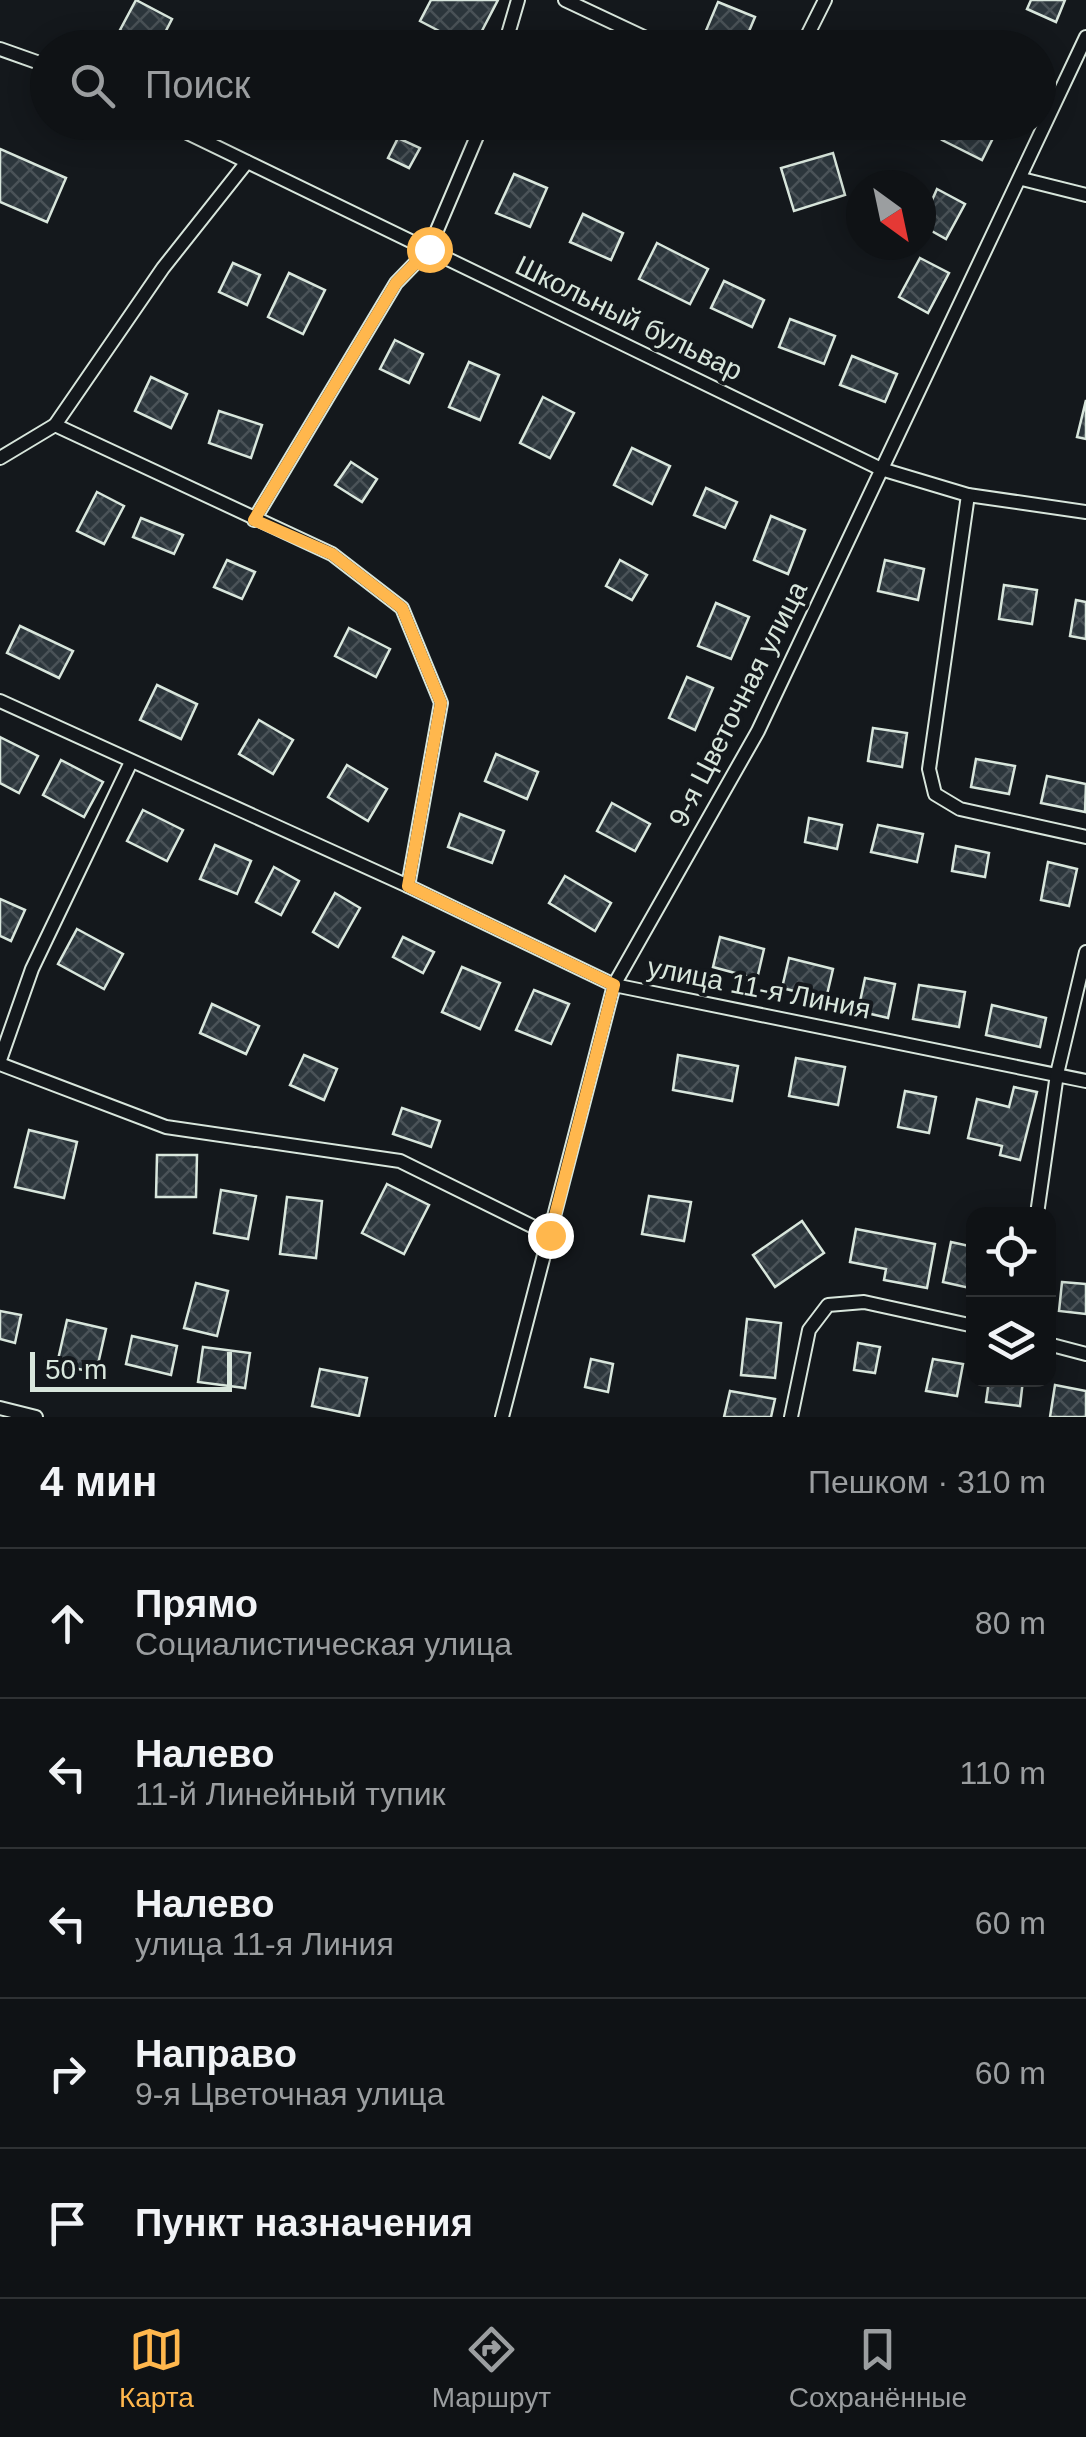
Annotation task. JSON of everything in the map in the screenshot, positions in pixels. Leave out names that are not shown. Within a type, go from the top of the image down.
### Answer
[{"type":"lane","points":[[509,30],[518,0]]},
{"type":"lane","points":[[565,0],[629,30]]},
{"type":"lane","points":[[810,30],[825,0]]},
{"type":"lane","name":"9-я Цветочная улица","points":[[1056,103],[1086,36]]},
{"type":"lane","points":[[0,49],[30,60]]},
{"type":"lane","name":"Школьный бульвар","points":[[201,140],[881,469],[968,495],[1086,512]]},
{"type":"lane","points":[[254,520],[396,283],[429,249],[475,140]]},
{"type":"lane","name":"9-я Цветочная улица","points":[[502,1417],[614,985],[758,731],[1039,140]]},
{"type":"lane","points":[[0,458],[55,425],[163,268],[247,162]]},
{"type":"lane","points":[[1022,179],[1086,194]]},
{"type":"lane","points":[[55,425],[332,554],[402,608],[441,703],[408,886]]},
{"type":"lane","points":[[968,495],[929,769],[935,794],[960,809],[1086,837]]},
{"type":"lane","name":"улица 11-я Линия","points":[[0,701],[408,886],[614,985],[1086,1081]]},
{"type":"lane","points":[[131,762],[32,968],[0,1062],[166,1127],[400,1162],[550,1235]]},
{"type":"lane","points":[[1038,1207],[1057,1074],[1086,952]]},
{"type":"lane","points":[[792,1417],[809,1330],[828,1304],[864,1302],[966,1324]]},
{"type":"lane","points":[[1056,1346],[1086,1354]]},
{"type":"lane","points":[[0,1408],[36,1417]]},
{"type":"building","points":[[136,0],[172,19],[166,30],[120,30]]},
{"type":"building","points":[[431,0],[498,0],[482,30],[437,30],[420,21]]},
{"type":"building","points":[[1031,0],[1065,0],[1056,22],[1027,9]]},
{"type":"building","points":[[718,2],[755,17],[750,30],[706,30]]},
{"type":"building","points":[[397,140],[420,148],[409,168],[388,158]]},
{"type":"building","points":[[942,140],[992,140],[982,160]]},
{"type":"building","points":[[0,149],[66,178],[47,222],[0,202]]},
{"type":"building","points":[[833,153],[845,195],[794,211],[781,168]]},
{"type":"building","points":[[514,174],[547,188],[530,227],[496,213]]},
{"type":"building","points":[[936,191],[965,204],[946,239],[936,233]]},
{"type":"building","points":[[583,214],[623,233],[611,260],[570,242]]},
{"type":"building","points":[[657,243],[708,269],[690,304],[639,279]]},
{"type":"building","points":[[919,260],[949,273],[928,313],[899,297]]},
{"type":"building","points":[[233,263],[260,275],[247,305],[219,292]]},
{"type":"building","points":[[289,273],[325,290],[303,334],[268,317]]},
{"type":"building","points":[[724,281],[764,300],[752,327],[711,308]]},
{"type":"building","points":[[790,319],[835,336],[824,364],[779,347]]},
{"type":"building","points":[[395,340],[423,354],[409,383],[380,369]]},
{"type":"building","points":[[852,356],[897,374],[885,402],[840,385]]},
{"type":"building","points":[[469,362],[499,375],[480,420],[449,407]]},
{"type":"building","points":[[151,377],[187,394],[171,428],[135,411]]},
{"type":"building","points":[[543,397],[574,413],[550,458],[520,443]]},
{"type":"building","points":[[1086,400],[1086,439],[1077,437]]},
{"type":"building","points":[[219,411],[262,425],[251,458],[209,443]]},
{"type":"building","points":[[632,448],[670,466],[652,504],[614,485]]},
{"type":"building","points":[[351,462],[377,479],[362,502],[335,485]]},
{"type":"building","points":[[706,488],[737,502],[725,528],[694,515]]},
{"type":"building","points":[[97,492],[124,506],[104,544],[77,531]]},
{"type":"building","points":[[771,516],[805,530],[788,574],[754,560]]},
{"type":"building","points":[[141,518],[183,535],[174,554],[133,537]]},
{"type":"building","points":[[227,560],[255,572],[242,599],[214,587]]},
{"type":"building","points":[[620,560],[647,575],[632,600],[606,586]]},
{"type":"building","points":[[885,560],[924,569],[918,600],[878,591]]},
{"type":"building","points":[[1004,585],[1037,590],[1032,624],[999,619]]},
{"type":"building","points":[[1076,600],[1086,602],[1086,639],[1070,636]]},
{"type":"building","points":[[716,603],[749,617],[731,659],[698,646]]},
{"type":"building","points":[[20,626],[73,651],[59,678],[7,653]]},
{"type":"building","points":[[349,628],[390,649],[376,677],[335,656]]},
{"type":"building","points":[[687,677],[713,688],[695,730],[669,718]]},
{"type":"building","points":[[157,685],[197,704],[181,739],[140,720]]},
{"type":"building","points":[[259,720],[293,740],[273,774],[239,754]]},
{"type":"building","points":[[873,728],[907,733],[902,767],[868,761]]},
{"type":"building","points":[[0,737],[38,756],[19,793],[0,783]]},
{"type":"building","points":[[496,754],[538,772],[527,799],[485,781]]},
{"type":"building","points":[[976,759],[1015,766],[1009,794],[971,787]]},
{"type":"building","points":[[61,760],[103,782],[84,817],[43,795]]},
{"type":"building","points":[[347,765],[387,789],[368,821],[328,797]]},
{"type":"building","points":[[1047,776],[1086,784],[1085,812],[1041,803]]},
{"type":"building","points":[[612,803],[650,824],[635,851],[597,831]]},
{"type":"building","points":[[143,810],[183,830],[167,861],[127,841]]},
{"type":"building","points":[[460,814],[504,831],[492,863],[448,847]]},
{"type":"building","points":[[809,818],[842,825],[837,849],[805,842]]},
{"type":"building","points":[[878,825],[923,834],[917,862],[871,852]]},
{"type":"building","points":[[215,845],[251,861],[237,894],[200,879]]},
{"type":"building","points":[[956,846],[989,853],[985,877],[952,871]]},
{"type":"building","points":[[1048,862],[1077,869],[1069,906],[1041,900]]},
{"type":"building","points":[[274,867],[299,881],[281,915],[256,902]]},
{"type":"building","points":[[565,876],[611,903],[595,931],[549,903]]},
{"type":"building","points":[[335,893],[360,908],[338,947],[313,932]]},
{"type":"building","points":[[0,899],[25,910],[11,941],[0,936]]},
{"type":"building","points":[[77,929],[123,954],[104,989],[58,964]]},
{"type":"building","points":[[403,937],[434,952],[423,973],[393,957]]},
{"type":"building","points":[[720,937],[764,949],[757,979],[713,967]]},
{"type":"building","points":[[789,958],[833,969],[826,999],[782,988]]},
{"type":"building","points":[[462,967],[500,983],[480,1029],[442,1012]]},
{"type":"building","points":[[865,978],[895,984],[888,1018],[858,1011]]},
{"type":"building","points":[[919,985],[965,992],[959,1027],[913,1019]]},
{"type":"building","points":[[534,990],[569,1004],[551,1044],[516,1030]]},
{"type":"building","points":[[212,1004],[259,1026],[246,1054],[200,1033]]},
{"type":"building","points":[[992,1005],[1046,1018],[1040,1047],[986,1035]]},
{"type":"building","points":[[304,1055],[337,1069],[324,1100],[290,1085]]},
{"type":"building","points":[[678,1055],[738,1066],[732,1101],[673,1090]]},
{"type":"building","points":[[796,1058],[845,1067],[838,1105],[789,1096]]},
{"type":"building","points":[[1014,1087],[1037,1092],[1020,1160],[1000,1155],[1002,1146],[968,1138],[977,1099],[1009,1107]]},
{"type":"building","points":[[905,1091],[936,1097],[929,1133],[898,1127]]},
{"type":"building","points":[[402,1108],[440,1121],[431,1147],[393,1134]]},
{"type":"building","points":[[29,1130],[77,1142],[64,1198],[15,1187]]},
{"type":"building","points":[[157,1155],[197,1155],[196,1197],[156,1197]]},
{"type":"building","points":[[387,1184],[429,1205],[404,1254],[362,1233]]},
{"type":"building","points":[[221,1190],[256,1196],[248,1239],[214,1233]]},
{"type":"building","points":[[649,1196],[691,1202],[684,1241],[642,1234]]},
{"type":"building","points":[[287,1197],[322,1201],[316,1258],[280,1254]]},
{"type":"building","points":[[802,1221],[824,1253],[775,1287],[753,1255]]},
{"type":"building","points":[[856,1229],[935,1244],[927,1288],[884,1280],[886,1269],[850,1262]]},
{"type":"building","points":[[951,1242],[966,1245],[966,1287],[943,1282]]},
{"type":"building","points":[[1062,1282],[1086,1284],[1086,1314],[1059,1311]]},
{"type":"building","points":[[196,1283],[228,1291],[217,1336],[184,1328]]},
{"type":"building","points":[[0,1311],[21,1315],[15,1343],[0,1339]]},
{"type":"building","points":[[747,1319],[781,1323],[775,1378],[741,1375]]},
{"type":"building","points":[[67,1320],[106,1329],[96,1373],[57,1364]]},
{"type":"building","points":[[132,1336],[177,1346],[171,1375],[126,1364]]},
{"type":"building","points":[[858,1343],[880,1347],[875,1373],[854,1370]]},
{"type":"building","points":[[203,1347],[250,1353],[245,1388],[198,1382]]},
{"type":"building","points":[[591,1359],[613,1364],[608,1392],[585,1387]]},
{"type":"building","points":[[933,1359],[963,1364],[957,1396],[926,1391]]},
{"type":"building","points":[[320,1369],[367,1378],[359,1416],[312,1406]]},
{"type":"building","points":[[1056,1385],[1086,1391],[1086,1417],[1050,1417]]},
{"type":"building","points":[[988,1387],[1022,1387],[1020,1406],[986,1402]]},
{"type":"building","points":[[730,1391],[775,1399],[771,1417],[724,1417]]},
{"type":"route","points":[[429,249],[396,283],[254,520],[332,554],[402,608],[441,703],[420,837],[408,886],[614,985],[550,1235]]}]
